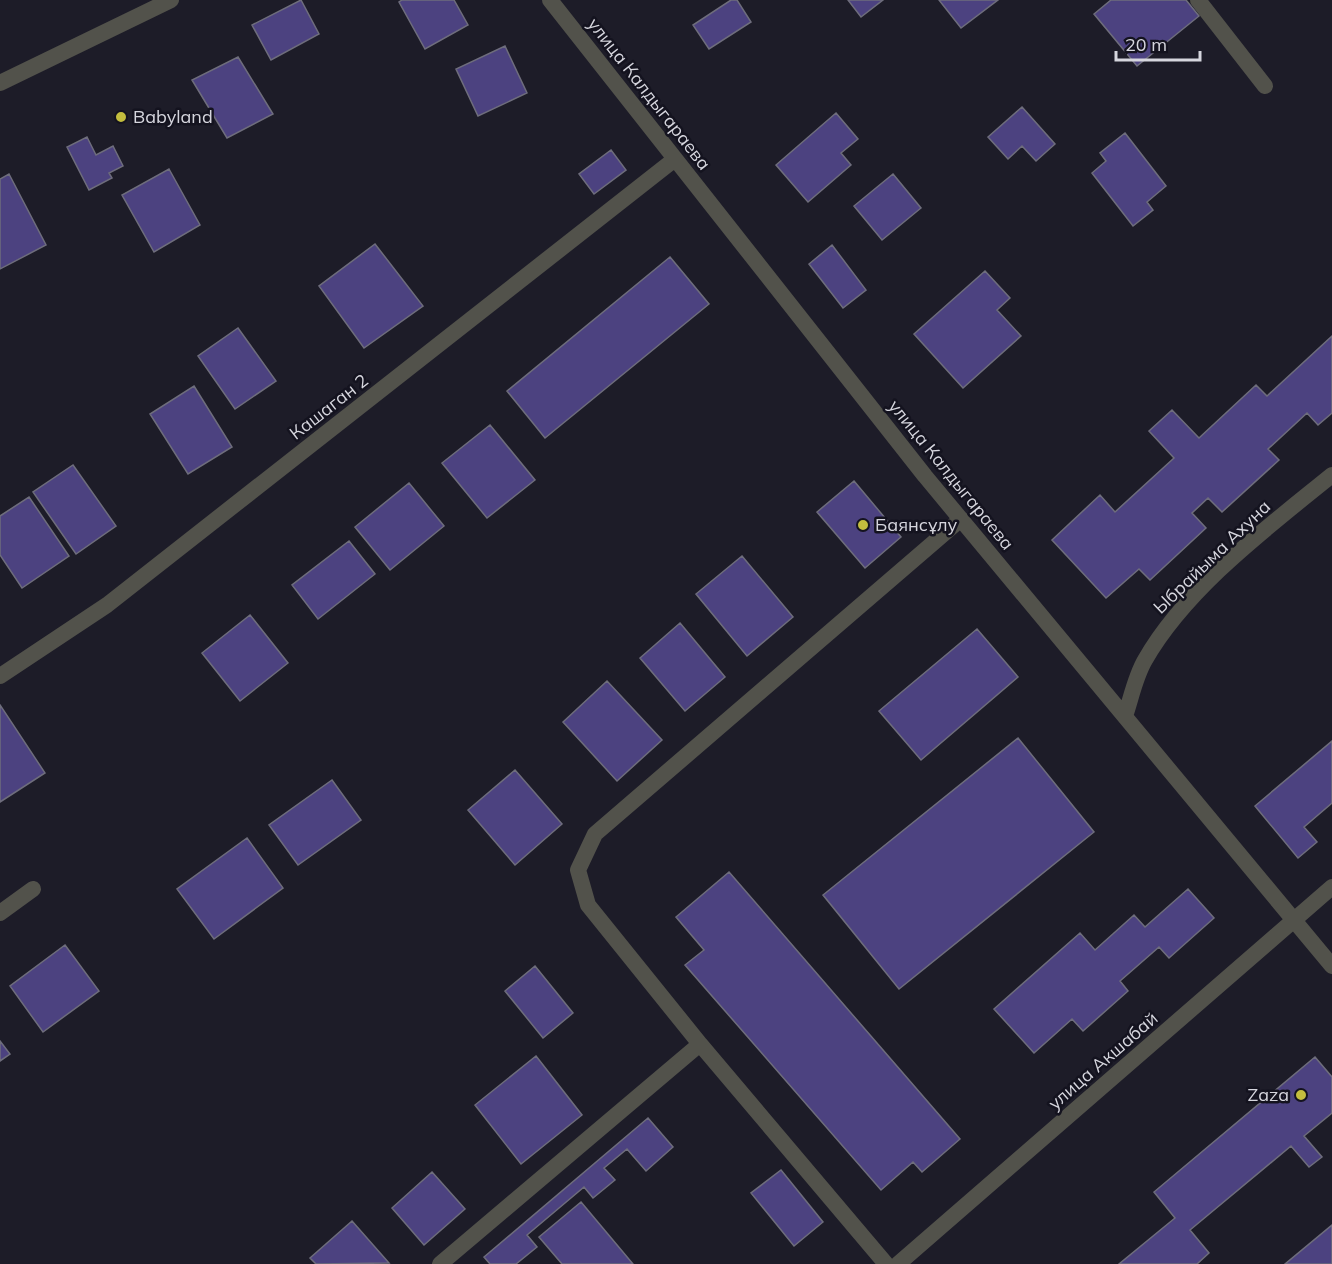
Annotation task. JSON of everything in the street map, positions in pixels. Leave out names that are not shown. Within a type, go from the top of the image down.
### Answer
[{"type":"street","points":[[0,83],[171,0]]},
{"type":"street","name":"улица Калдыгараева","points":[[550,0],[961,519],[1332,966]]},
{"type":"street","points":[[1198,0],[1264,86]]},
{"type":"street","name":"Кашаган 2","points":[[0,676],[107,605],[675,159]]},
{"type":"street","name":"Ыбрайыма Ахуна","points":[[1125,717],[1143,663],[1171,620],[1252,540],[1332,475]]},
{"type":"street","points":[[886,1264],[700,1044],[588,905],[578,870],[595,834],[961,519]]},
{"type":"street","name":"улица Акшабай","points":[[898,1264],[1332,887]]},
{"type":"street","points":[[0,913],[33,889]]},
{"type":"street","points":[[440,1264],[700,1044]]},
{"type":"building","points":[[301,0],[319,34],[271,60],[252,25]]},
{"type":"building","points":[[402,0],[454,0],[468,25],[425,49],[399,2]]},
{"type":"building","points":[[731,0],[737,0],[751,22],[709,49],[693,25]]},
{"type":"building","points":[[848,0],[883,0],[861,17]]},
{"type":"building","points":[[939,0],[998,0],[961,28]]},
{"type":"building","points":[[1111,0],[1186,0],[1199,16],[1137,66],[1094,14]]},
{"type":"building","points":[[505,46],[527,93],[478,116],[456,69]]},
{"type":"building","points":[[238,57],[273,114],[227,138],[192,80]]},
{"type":"building","points":[[1022,107],[1055,144],[1036,161],[1022,146],[1008,159],[988,137]]},
{"type":"building","points":[[836,113],[858,139],[841,153],[851,165],[808,202],[776,165]]},
{"type":"building","points":[[1125,133],[1166,186],[1147,202],[1153,210],[1133,226],[1092,173],[1106,161],[1100,153]]},
{"type":"building","points":[[87,137],[96,155],[113,146],[123,166],[109,173],[112,178],[89,190],[67,147]]},
{"type":"building","points":[[611,150],[626,170],[594,194],[579,174]]},
{"type":"building","points":[[169,169],[200,225],[154,252],[122,195]]},
{"type":"building","points":[[9,174],[46,245],[0,269],[0,179]]},
{"type":"building","points":[[893,174],[921,208],[882,240],[854,206]]},
{"type":"building","points":[[375,244],[423,306],[364,348],[319,286]]},
{"type":"building","points":[[832,245],[866,290],[843,308],[809,264]]},
{"type":"building","points":[[670,257],[709,304],[545,438],[507,391]]},
{"type":"building","points":[[985,271],[1010,298],[997,310],[1021,336],[963,388],[914,334]]},
{"type":"building","points":[[238,328],[276,381],[235,409],[198,356]]},
{"type":"building","points":[[1332,336],[1332,413],[1318,425],[1307,413],[1268,449],[1279,460],[1222,512],[1208,498],[1192,513],[1206,528],[1150,580],[1139,569],[1106,598],[1052,540],[1100,495],[1115,512],[1174,458],[1149,431],[1172,410],[1199,438],[1256,385],[1267,396]]},
{"type":"building","points":[[194,386],[232,447],[188,474],[150,414]]},
{"type":"building","points":[[490,425],[535,480],[487,518],[442,463]]},
{"type":"building","points":[[73,465],[116,526],[76,554],[33,492]]},
{"type":"building","points":[[854,481],[901,537],[865,568],[817,512]]},
{"type":"building","points":[[409,483],[444,526],[390,570],[355,527]]},
{"type":"building","points":[[29,497],[69,556],[22,588],[0,555],[0,516]]},
{"type":"building","points":[[349,541],[375,574],[318,619],[292,585]]},
{"type":"building","points":[[742,556],[793,617],[747,656],[696,594]]},
{"type":"building","points":[[250,615],[288,663],[240,701],[202,653]]},
{"type":"building","points":[[680,623],[725,677],[685,711],[640,658]]},
{"type":"building","points":[[977,629],[1018,677],[921,760],[879,711]]},
{"type":"building","points":[[607,681],[662,740],[617,781],[563,722]]},
{"type":"building","points":[[0,705],[45,773],[0,802]]},
{"type":"building","points":[[1018,738],[1094,832],[899,989],[823,895]]},
{"type":"building","points":[[1332,741],[1332,803],[1304,827],[1317,842],[1298,858],[1255,806]]},
{"type":"building","points":[[515,770],[562,824],[515,865],[468,810]]},
{"type":"building","points":[[332,780],[361,820],[298,865],[269,825]]},
{"type":"building","points":[[247,838],[283,888],[214,939],[177,889]]},
{"type":"building","points":[[729,872],[960,1139],[922,1172],[913,1162],[881,1190],[685,965],[704,950],[676,917]]},
{"type":"building","points":[[1188,889],[1214,918],[1169,958],[1159,947],[1120,981],[1128,991],[1083,1031],[1072,1019],[1034,1053],[994,1009],[1080,933],[1095,950],[1134,915],[1145,927]]},
{"type":"building","points":[[65,945],[99,991],[43,1032],[10,986]]},
{"type":"building","points":[[535,966],[573,1013],[543,1038],[505,991]]},
{"type":"building","points":[[0,1041],[10,1054],[0,1061]]},
{"type":"building","points":[[536,1056],[582,1115],[521,1164],[475,1105]]},
{"type":"building","points":[[1315,1057],[1332,1077],[1332,1113],[1304,1136],[1322,1157],[1309,1167],[1291,1146],[1190,1230],[1209,1253],[1197,1264],[1119,1264],[1175,1218],[1154,1192]]},
{"type":"building","points":[[648,1118],[673,1147],[646,1171],[627,1149],[604,1168],[615,1180],[593,1198],[584,1187],[527,1235],[537,1247],[516,1264],[490,1264],[484,1257]]},
{"type":"building","points":[[781,1170],[823,1222],[794,1246],[751,1193]]},
{"type":"building","points":[[432,1172],[465,1209],[424,1245],[392,1208]]},
{"type":"building","points":[[581,1202],[633,1264],[562,1264],[539,1237]]},
{"type":"building","points":[[352,1221],[389,1263],[316,1264],[310,1258]]},
{"type":"building","points":[[1332,1225],[1332,1264],[1285,1264]]},
{"type":"place","name":"Babyland","points":[[121,117]]},
{"type":"place","name":"Баянсұлу","points":[[863,525]]},
{"type":"place","name":"Zaza","points":[[1301,1095]]}]
